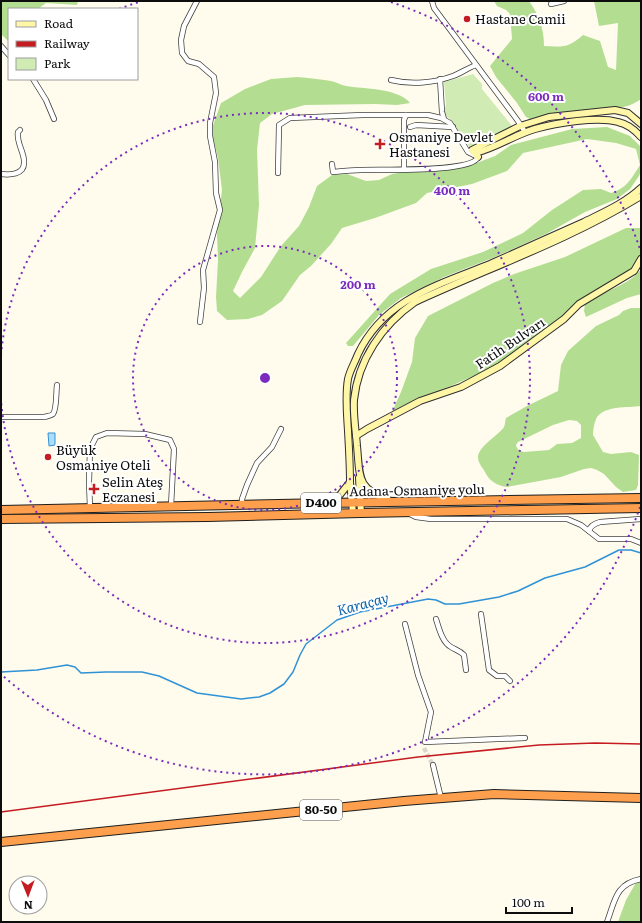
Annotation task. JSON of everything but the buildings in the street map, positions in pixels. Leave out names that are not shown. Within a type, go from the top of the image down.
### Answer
[{"type":"highway","name":"Adana-Osmaniye yolu","points":[[1,510],[361,502],[396,503],[641,498]]},
{"type":"highway","name":"Adana-Osmaniye yolu","points":[[1,519],[208,517],[641,508]]},
{"type":"highway","points":[[1,838],[495,790],[641,794]]},
{"type":"highway","name":"80-50","points":[[1,842],[440,796],[494,794],[641,798]]},
{"type":"street","points":[[197,1],[184,26],[181,40],[182,53],[188,61],[199,64],[214,77],[216,93],[210,123],[210,136],[215,162],[216,193],[220,210],[203,270],[204,288],[200,322]]},
{"type":"street","points":[[432,1],[434,8],[520,125],[525,132],[524,133]]},
{"type":"street","points":[[551,4],[564,1]]},
{"type":"street","points":[[1,46],[8,54]]},
{"type":"street","points":[[391,80],[410,84],[440,79],[453,76],[476,65]]},
{"type":"street","points":[[440,79],[442,112],[444,120]]},
{"type":"street","points":[[34,80],[46,100],[54,119]]},
{"type":"street","points":[[478,157],[472,150],[479,145],[520,125],[549,118],[615,110],[628,113],[641,124]]},
{"type":"street","points":[[404,169],[404,120],[406,115]]},
{"type":"street","points":[[278,173],[279,125],[290,118],[428,115],[441,118],[450,123],[468,152],[478,157]]},
{"type":"street","points":[[478,157],[475,153],[497,146],[535,129],[556,125],[606,120],[620,122],[634,130],[641,137]]},
{"type":"street","points":[[410,127],[422,125],[453,127]]},
{"type":"street","points":[[1,174],[14,174],[23,168],[24,163],[17,137],[20,130]]},
{"type":"street","points":[[332,164],[334,172],[454,167],[472,163],[477,160],[478,157]]},
{"type":"street","points":[[352,513],[346,394],[348,378],[369,334],[380,322],[408,299],[563,232],[614,207],[641,188]]},
{"type":"street","points":[[361,513],[360,478],[354,402],[358,378],[377,338],[384,329],[403,310],[415,302],[546,246],[616,212],[641,196]]},
{"type":"street","name":"Fatih Bulvarı","points":[[356,436],[420,401],[461,386],[500,366],[564,319],[579,304],[634,271],[641,260]]},
{"type":"street","points":[[1,417],[50,416],[54,413],[55,409],[57,385]]},
{"type":"street","points":[[242,505],[242,499],[247,485],[257,463],[272,447],[281,429]]},
{"type":"street","points":[[90,508],[90,449],[96,437],[107,433],[145,434],[170,440],[174,449],[171,506]]},
{"type":"street","points":[[360,478],[369,491],[378,497],[396,503]]},
{"type":"street","points":[[328,503],[339,496],[350,482]]},
{"type":"street","points":[[406,512],[416,517],[431,519],[567,519],[582,525],[599,539],[631,540],[641,542]]},
{"type":"street","points":[[588,531],[594,524],[600,522],[641,519]]},
{"type":"street","points":[[481,614],[489,670],[497,676],[505,676],[510,681]]},
{"type":"street","points":[[436,619],[443,638],[449,646],[464,655],[466,670]]},
{"type":"street","points":[[405,624],[418,675],[431,712],[425,745],[525,738]]},
{"type":"street","points":[[433,765],[440,796]]},
{"type":"street","points":[[607,922],[619,891],[624,886],[641,879]]},
{"type":"green space","points":[[1,1],[78,1],[77,5],[46,3],[39,8],[8,8],[8,41],[1,34]]},
{"type":"green space","points":[[494,1],[529,1],[540,22],[544,46],[565,46],[583,35],[600,41],[608,67],[616,70],[618,23],[599,26],[594,1],[641,1],[641,99],[635,103],[623,107],[534,121],[526,117],[496,77],[490,66],[512,39],[510,14],[506,10],[497,6]]},
{"type":"green space","points":[[473,74],[482,84],[482,89],[516,131],[513,134],[473,152],[444,112],[446,105],[444,82]]},
{"type":"green space","points":[[297,77],[327,80],[346,86],[389,92],[405,98],[410,103],[397,105],[305,105],[272,114],[260,123],[257,150],[259,205],[255,248],[233,291],[240,298],[261,277],[281,246],[299,226],[309,207],[317,186],[332,175],[347,174],[366,181],[379,180],[392,174],[421,169],[437,171],[474,164],[495,156],[511,145],[572,129],[607,127],[630,136],[641,147],[641,171],[630,189],[617,199],[585,212],[546,234],[495,257],[444,277],[401,298],[379,315],[353,346],[348,346],[346,343],[390,294],[431,269],[483,252],[523,233],[552,210],[583,190],[601,189],[611,193],[625,186],[640,165],[636,149],[616,143],[587,139],[523,153],[507,171],[472,184],[427,193],[416,203],[342,228],[331,244],[311,266],[300,275],[282,301],[262,315],[248,319],[227,320],[217,311],[217,234],[222,190],[218,158],[211,131],[221,103],[245,89],[271,79]]},
{"type":"green space","points":[[626,228],[641,228],[641,251],[636,267],[545,332],[487,370],[392,412],[412,362],[415,338],[428,316],[493,283],[514,274],[565,257]]},
{"type":"green space","points":[[641,269],[641,294],[627,298],[586,317],[584,311],[585,304],[630,280]]},
{"type":"green space","points":[[631,308],[641,308],[641,406],[616,408],[604,411],[596,419],[593,435],[603,452],[611,454],[631,452],[639,455],[638,485],[636,490],[623,492],[604,474],[591,468],[561,477],[507,487],[500,486],[491,480],[478,458],[484,445],[504,427],[506,418],[558,391],[561,365],[568,351],[596,326],[619,315],[623,311]],"holes":[[[569,420],[577,421],[581,425],[581,438],[572,443],[557,444],[549,450],[524,452],[516,446],[518,442],[553,425]]]},
{"type":"green space","points":[[641,874],[641,922],[618,922],[626,900]]},
{"type":"water","points":[[48,433],[55,433],[55,445],[49,446]]},
{"type":"waterway","name":"Karaçay","points":[[1,672],[37,670],[67,665],[75,667],[81,673],[142,672],[159,676],[197,693],[241,699],[259,697],[270,693],[284,684],[293,672],[306,644],[337,620],[360,612],[428,599],[436,600],[445,604],[459,604],[499,597],[518,591],[545,578],[585,567],[619,550],[631,550],[641,553]]},
{"type":"tunnel","points":[[424,748],[433,765]]},
{"type":"railway","points":[[1,812],[418,757],[539,745],[595,743],[641,744]]},
{"type":"place","name":"Hastane Camii","points":[[467,19]]},
{"type":"place","name":"Osmaniye Devlet Hastanesi","points":[[380,144]]},
{"type":"place","name":"Büyük Osmaniye Oteli","points":[[48,457]]},
{"type":"place","name":"Selin Ateş Eczanesi","points":[[94,489]]}]
